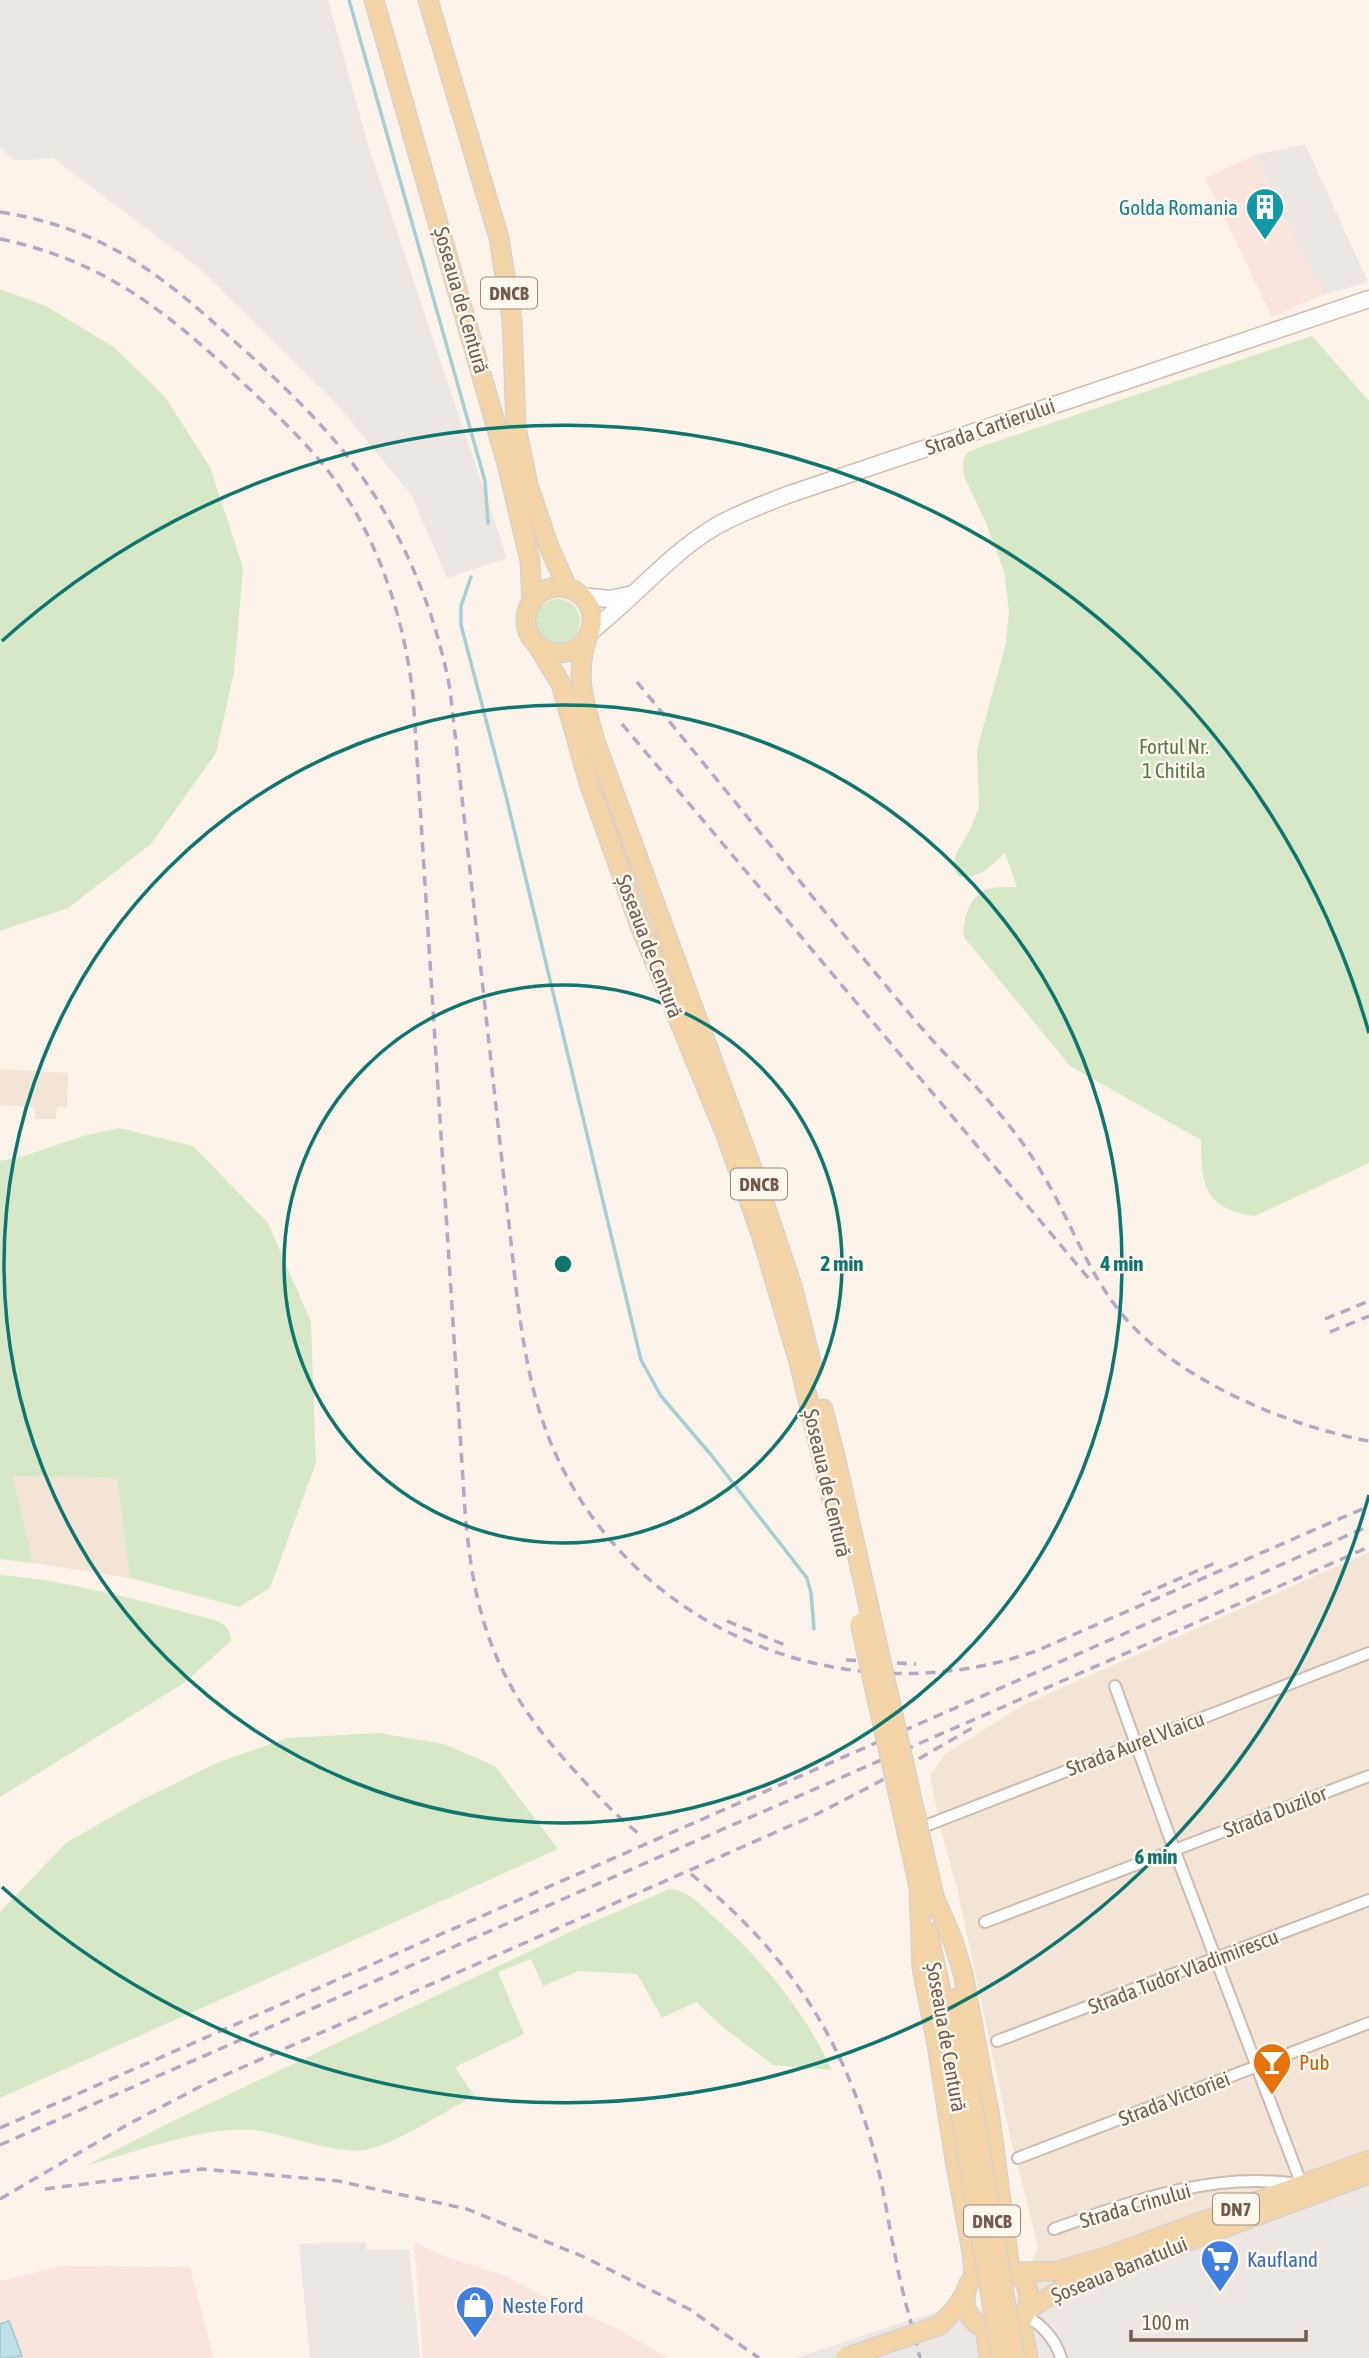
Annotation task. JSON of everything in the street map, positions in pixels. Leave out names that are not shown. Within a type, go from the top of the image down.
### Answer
[{"type":"main road","name":"Șoseaua de Centură","points":[[374,0],[508,464],[530,561],[532,603],[527,626],[561,684],[589,783],[636,913],[726,1135],[761,1234],[830,1461]]},
{"type":"main road","name":"Șoseaua de Centură","points":[[428,0],[499,238],[511,311],[515,367],[514,401],[526,476],[550,547],[574,592],[589,607],[592,617],[581,661],[580,679],[595,741],[776,1234],[792,1286],[911,1842],[927,1895],[939,1981],[1015,2358]]},
{"type":"main road","points":[[532,603],[537,596],[552,588],[574,592]]},
{"type":"main road","points":[[536,643],[554,652],[564,652],[573,649],[589,634]]},
{"type":"main road","points":[[927,1895],[953,1941],[963,1973],[990,2117],[1013,2270],[1026,2284],[1030,2300],[1025,2315],[1028,2358]]},
{"type":"main road","points":[[927,1895],[922,1968],[937,2045],[970,2284],[968,2312],[981,2326],[989,2358]]},
{"type":"main road","name":"Șoseaua de Centură","points":[[962,2086],[1001,2358]]},
{"type":"main road","name":"Șoseaua Banatului","points":[[1025,2315],[1068,2286],[1304,2191],[1369,2160]]},
{"type":"main road","name":"Șoseaua Banatului","points":[[1013,2270],[1057,2271],[1304,2191],[1369,2174]]},
{"type":"main road","name":"DN7","points":[[970,2284],[988,2268],[999,2266],[1013,2270]]},
{"type":"main road","points":[[940,2325],[955,2309],[970,2284]]},
{"type":"main road","name":"DN7","points":[[845,2358],[940,2325],[981,2326],[1000,2331],[1015,2326],[1025,2315]]},
{"type":"street","name":"Strada Cartierului","points":[[589,634],[689,545],[713,528],[787,495],[1369,299]]},
{"type":"street","points":[[574,592],[610,599],[633,594]]},
{"type":"street","name":"Strada Aurel Vlaicu","points":[[911,1842],[1136,1742],[1369,1653]]},
{"type":"street","points":[[1115,1686],[1304,2191]]},
{"type":"street","name":"Strada Duzilor","points":[[985,1922],[1369,1776]]},
{"type":"street","name":"Strada Tudor Vladimirescu","points":[[997,2042],[1369,1900]]},
{"type":"street","name":"Strada Victoriei","points":[[1018,2158],[1369,2023]]},
{"type":"street","name":"Strada Crinului","points":[[1054,2229],[1148,2197],[1199,2187],[1274,2181],[1304,2191]]},
{"type":"street","points":[[1025,2315],[1040,2324],[1050,2335],[1060,2358]]},
{"type":"shaded area","points":[[0,0],[328,0],[370,152],[507,558],[447,578],[412,496],[335,402],[198,267],[53,158],[14,161],[0,147]]},
{"type":"shaded area","points":[[1305,144],[1368,282],[1323,295],[1255,155]]},
{"type":"shaded area","name":"Golda Romania","points":[[1255,155],[1323,295],[1272,317],[1205,178]]},
{"type":"shaded area","points":[[0,1069],[68,1073],[67,1108],[57,1107],[56,1119],[35,1119],[35,1107],[0,1105]]},
{"type":"shaded area","points":[[13,1476],[117,1478],[130,1578],[33,1563]]},
{"type":"shaded area","points":[[1369,1552],[1369,2183],[1012,2306],[1038,2247],[1009,2132],[930,1776],[945,1754],[1023,1705]]},
{"type":"shaded area","points":[[1369,2183],[1369,2358],[796,2358],[932,2313],[1012,2306]]},
{"type":"shaded area","points":[[366,2242],[367,2250],[409,2250],[420,2358],[310,2358],[299,2244]]},
{"type":"shaded area","points":[[414,2242],[446,2257],[504,2275],[543,2296],[616,2328],[669,2358],[423,2358]]},
{"type":"shaded area","points":[[61,2266],[190,2267],[214,2358],[0,2358],[0,2281]]},
{"type":"green space","points":[[0,289],[46,306],[115,348],[165,397],[210,467],[243,568],[234,672],[216,753],[151,844],[68,908],[0,931]]},
{"type":"green space","name":"Fortul Nr. 1 Chitila","points":[[1312,336],[1369,401],[1369,1163],[1255,1216],[1225,1207],[1209,1192],[1202,1169],[1201,1140],[1070,1066],[964,937],[968,909],[976,896],[991,888],[1017,887],[1005,853],[984,871],[973,876],[958,876],[953,867],[956,853],[979,808],[977,750],[1006,643],[1009,611],[1004,571],[964,476],[963,460],[968,452],[983,446]]},
{"type":"green space","points":[[558,599],[574,605],[580,621],[574,637],[558,643],[542,637],[536,621],[542,605]]},
{"type":"green space","points":[[119,1128],[193,1146],[268,1223],[311,1322],[316,1463],[270,1588],[239,1607],[130,1578],[117,1478],[13,1476],[33,1563],[0,1559],[0,1161]]},
{"type":"green space","points":[[0,1575],[81,1587],[215,1620],[227,1628],[231,1641],[184,1683],[0,1797]]},
{"type":"green space","points":[[379,1733],[444,1744],[495,1766],[558,1849],[0,2098],[0,1912],[66,1843],[137,1802],[217,1763],[287,1738]]},
{"type":"green space","points":[[669,1889],[682,1892],[699,1903],[749,1951],[781,1988],[809,2027],[832,2070],[773,2065],[724,2028],[696,2002],[662,2018],[637,1974],[579,1971],[543,1986],[531,1959],[498,1972],[524,2034],[455,2067],[474,2096],[389,2142],[352,2151],[265,2132],[234,2130],[191,2136],[85,2166],[169,2123],[570,1932]]},
{"type":"water","points":[[9,2321],[22,2356],[0,2358],[0,2324]]},
{"type":"waterway","points":[[349,0],[485,481],[488,523]]},
{"type":"waterway","points":[[471,577],[461,606],[461,625],[506,796],[641,1360],[661,1396],[712,1456],[807,1578],[814,1629]]},
{"type":"railway","points":[[0,212],[69,229],[127,256],[206,316],[286,389],[335,441],[375,497],[408,558],[433,622],[450,689],[516,1288],[530,1374],[541,1416],[557,1457],[594,1520],[641,1572],[697,1615],[759,1646],[826,1666],[895,1673],[966,1669],[1036,1651],[1369,1506]]},
{"type":"railway","points":[[0,239],[66,258],[95,271],[149,304],[201,345],[299,437],[321,462],[357,514],[384,572],[402,632],[413,695],[465,1511],[475,1587],[494,1651],[526,1710],[548,1740],[612,1811],[638,1833]]},
{"type":"railway","points":[[637,682],[913,1018],[1017,1136],[1050,1187],[1094,1273],[1132,1325],[1171,1359],[1224,1391],[1282,1416],[1340,1435],[1369,1441]]},
{"type":"railway","points":[[622,724],[1090,1280]]},
{"type":"railway","points":[[1325,1319],[1369,1301]]},
{"type":"railway","points":[[1330,1332],[1369,1316]]},
{"type":"railway","points":[[0,2128],[1369,1526]]},
{"type":"railway","points":[[0,2145],[1369,1547]]},
{"type":"railway","points":[[1142,1595],[1215,1563]]},
{"type":"railway","points":[[727,1621],[785,1645]]},
{"type":"railway","points":[[846,1660],[916,1664]]},
{"type":"railway","points":[[0,2199],[125,2126],[207,2083],[817,1814],[972,1728]]},
{"type":"railway","points":[[691,1874],[752,1930],[777,1959],[801,1990],[839,2057],[874,2149],[901,2285],[920,2358]]},
{"type":"railway","points":[[45,2189],[202,2169],[338,2181],[467,2209],[584,2257],[689,2309],[759,2358]]},
{"type":"place","name":"Golda Romania","points":[[1265,241]]},
{"type":"place","name":"Pub","points":[[1272,2096]]},
{"type":"place","name":"Kaufland","points":[[1220,2293]]},
{"type":"place","name":"Neste Ford","points":[[475,2339]]}]
